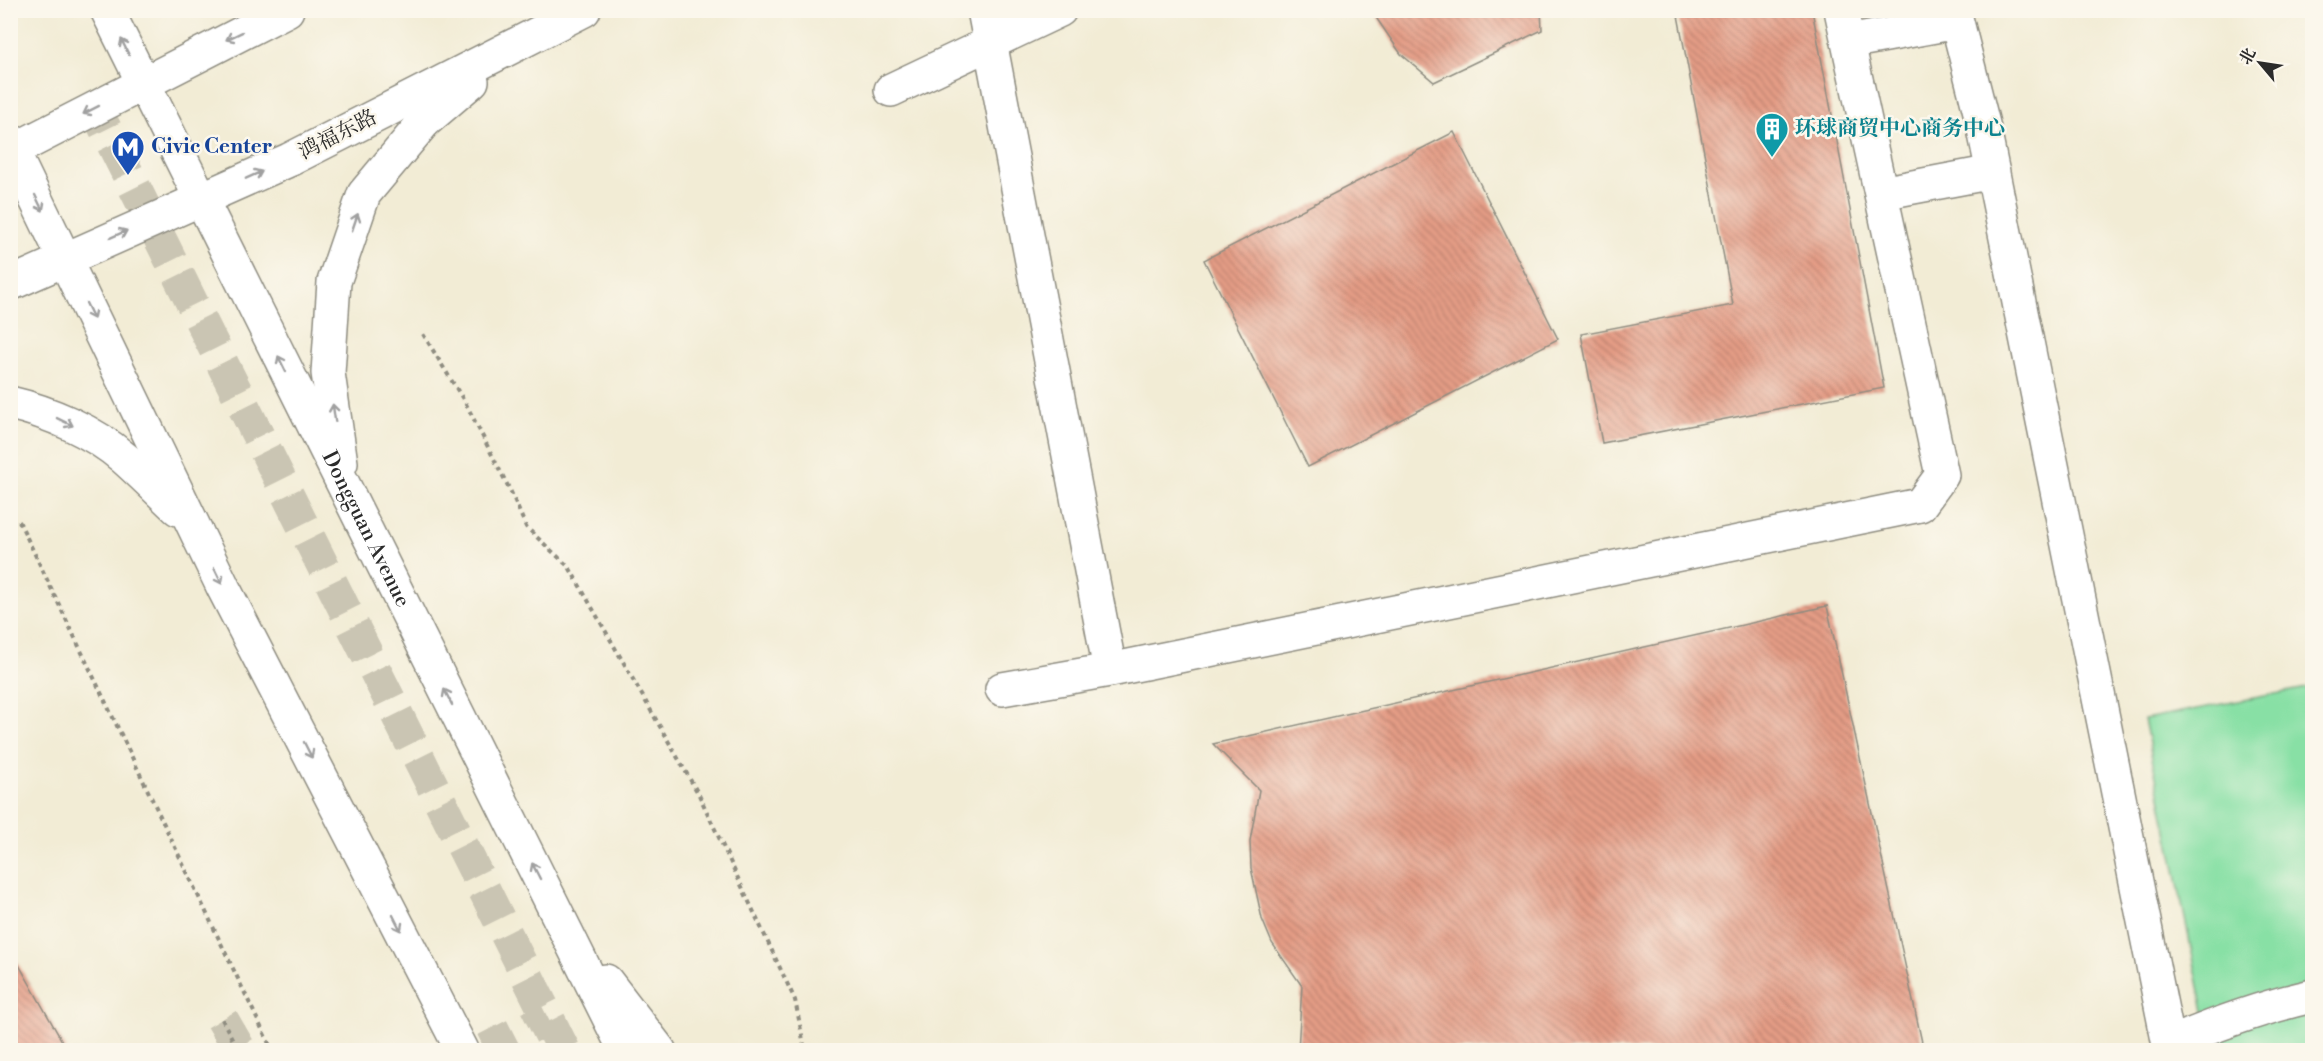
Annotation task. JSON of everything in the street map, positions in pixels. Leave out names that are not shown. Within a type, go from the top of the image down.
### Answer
[{"type":"main road","name":"Dongguan Avenue","points":[[107,10],[624,1050]]},
{"type":"main road","points":[[287,10],[11,149],[224,588],[454,1042]]},
{"type":"main road","points":[[345,492],[328,373],[334,282],[364,194],[424,123],[509,49],[584,10]]},
{"type":"main road","points":[[984,10],[1110,670]]},
{"type":"main road","points":[[891,90],[1060,10]]},
{"type":"main road","points":[[1002,689],[1110,670],[1920,505],[1942,475],[1841,10]]},
{"type":"main road","points":[[1848,42],[1956,16],[1993,172],[2170,1047],[2221,1022],[2275,1004],[2313,996]]},
{"type":"main road","name":"鸿福东路","points":[[10,284],[289,160],[509,49]]},
{"type":"main road","points":[[1881,193],[1993,172]]},
{"type":"main road","points":[[10,403],[40,410],[80,429],[122,456],[193,524]]},
{"type":"main road","points":[[562,924],[659,1050]]},
{"type":"path","points":[[423,334],[466,404],[511,492],[526,527],[569,567],[699,795],[795,1000],[805,1050]]},
{"type":"path","points":[[19,521],[272,1050]]},
{"type":"path","points":[[222,1019],[238,1050]]},
{"type":"green space","points":[[2312,687],[2312,1050],[2212,1050],[2144,719]]},
{"type":"building","points":[[1375,10],[1541,10],[1542,30],[1434,82],[1401,54],[1377,19]]},
{"type":"building","name":"环球商贸中心商务中心","points":[[1677,10],[1812,10],[1884,388],[1602,443],[1581,334],[1733,305]]},
{"type":"building","points":[[1454,132],[1558,339],[1308,467],[1204,260]]},
{"type":"building","points":[[1827,606],[1923,1047],[1909,1050],[1298,1050],[1302,986],[1272,943],[1262,919],[1251,868],[1250,841],[1259,790],[1213,744]]},
{"type":"building","points":[[10,949],[67,1050],[10,1050]]},
{"type":"tunnel","points":[[91,100],[564,1050]]},
{"type":"tunnel","points":[[485,1050],[548,1018]]},
{"type":"tunnel","points":[[222,1019],[240,1050]]},
{"type":"place","name":"环球商贸中心商务中心","points":[[1772,158]]},
{"type":"place","name":"Civic Center","points":[[128,176]]}]
